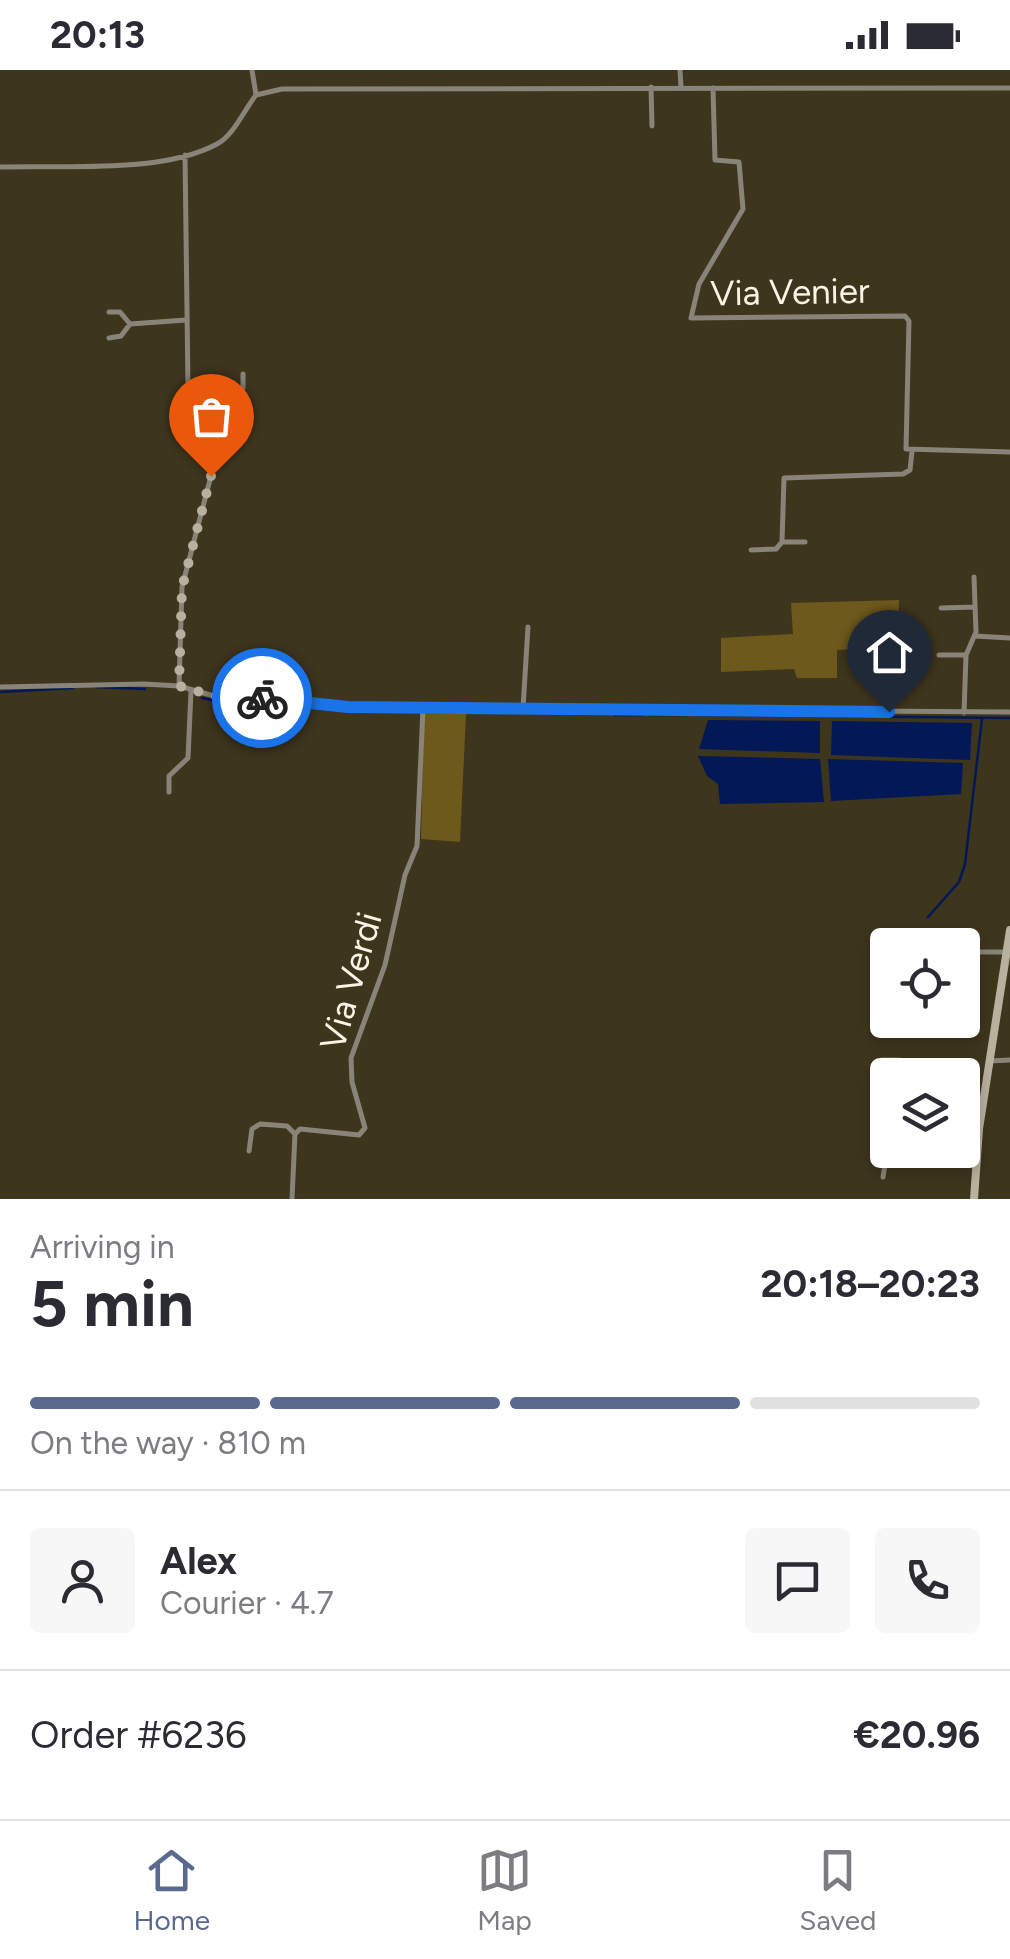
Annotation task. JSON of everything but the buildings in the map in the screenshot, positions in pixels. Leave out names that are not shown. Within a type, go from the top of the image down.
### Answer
[{"type":"main road","points":[[980,1130],[1010,930]]},
{"type":"main road","points":[[974,1199],[976,1168]]},
{"type":"street","points":[[252,70],[256,95]]},
{"type":"street","points":[[680,70],[682,87]]},
{"type":"street","points":[[651,87],[652,126]]},
{"type":"street","name":"Via Venier","points":[[713,88],[715,160],[740,162],[743,209],[699,284],[689,313],[699,320],[908,318],[905,444],[912,451]]},
{"type":"street","points":[[0,168],[186,155],[224,139],[256,95],[282,89],[1010,88]]},
{"type":"street","points":[[99,155],[100,163]]},
{"type":"street","points":[[186,155],[188,388],[243,388],[243,374]]},
{"type":"street","points":[[109,312],[120,312],[130,324]]},
{"type":"street","points":[[130,324],[186,320]]},
{"type":"street","points":[[108,338],[122,336],[130,324]]},
{"type":"street","points":[[751,550],[776,549],[782,542],[784,478],[903,474],[910,470],[912,451],[1010,452]]},
{"type":"street","points":[[179,686],[182,588],[211,476],[210,456]]},
{"type":"street","points":[[782,542],[806,542]]},
{"type":"street","points":[[964,713],[966,655],[975,636],[974,577]]},
{"type":"street","points":[[941,608],[975,608]]},
{"type":"street","points":[[523,708],[528,626]]},
{"type":"street","points":[[975,636],[1010,638]]},
{"type":"street","points":[[938,655],[966,655]]},
{"type":"street","points":[[0,688],[49,684],[179,686],[191,691],[348,707],[1010,712]]},
{"type":"street","points":[[169,792],[169,776],[188,758],[191,691]]},
{"type":"street","name":"Via Verdi","points":[[295,1134],[300,1129],[358,1134],[365,1128],[352,1082],[351,1058],[386,964],[406,874],[417,846],[423,708]]},
{"type":"street","points":[[980,952],[1006,952]]},
{"type":"street","points":[[989,1060],[1010,1060]]},
{"type":"street","points":[[249,1151],[252,1129],[260,1124],[287,1126],[295,1134],[292,1199]]},
{"type":"street","points":[[883,1177],[885,1168]]},
{"type":"shaded area","points":[[899,600],[898,647],[837,650],[837,678],[797,678],[794,669],[721,672],[721,638],[793,634],[791,603]]},
{"type":"shaded area","points":[[424,713],[466,714],[460,842],[421,839]]},
{"type":"shaded area","points":[[708,720],[820,721],[820,753],[699,749]]},
{"type":"shaded area","points":[[832,721],[972,723],[970,760],[831,755]]},
{"type":"shaded area","points":[[698,756],[820,759],[824,802],[720,804],[718,784],[707,776]]},
{"type":"shaded area","points":[[828,759],[963,763],[961,794],[831,801]]},
{"type":"waterway","points":[[96,687],[145,689]]},
{"type":"waterway","points":[[0,692],[73,688]]},
{"type":"waterway","points":[[202,698],[217,701]]},
{"type":"waterway","points":[[221,701],[280,703]]},
{"type":"waterway","points":[[285,703],[293,703]]},
{"type":"waterway","points":[[298,703],[352,711]]},
{"type":"waterway","points":[[358,711],[419,711]]},
{"type":"waterway","points":[[426,712],[556,713]]},
{"type":"waterway","points":[[563,713],[574,714]]},
{"type":"waterway","points":[[579,714],[609,714]]},
{"type":"waterway","points":[[614,715],[644,715]]},
{"type":"waterway","points":[[649,715],[687,715]]},
{"type":"waterway","points":[[699,715],[1010,718]]},
{"type":"waterway","points":[[928,917],[959,882],[965,864],[982,719]]},
{"type":"way so far","points":[[211,476],[182,588],[179,686],[214,696],[262,698]]},
{"type":"route","points":[[262,698],[348,707],[889,712]]}]
